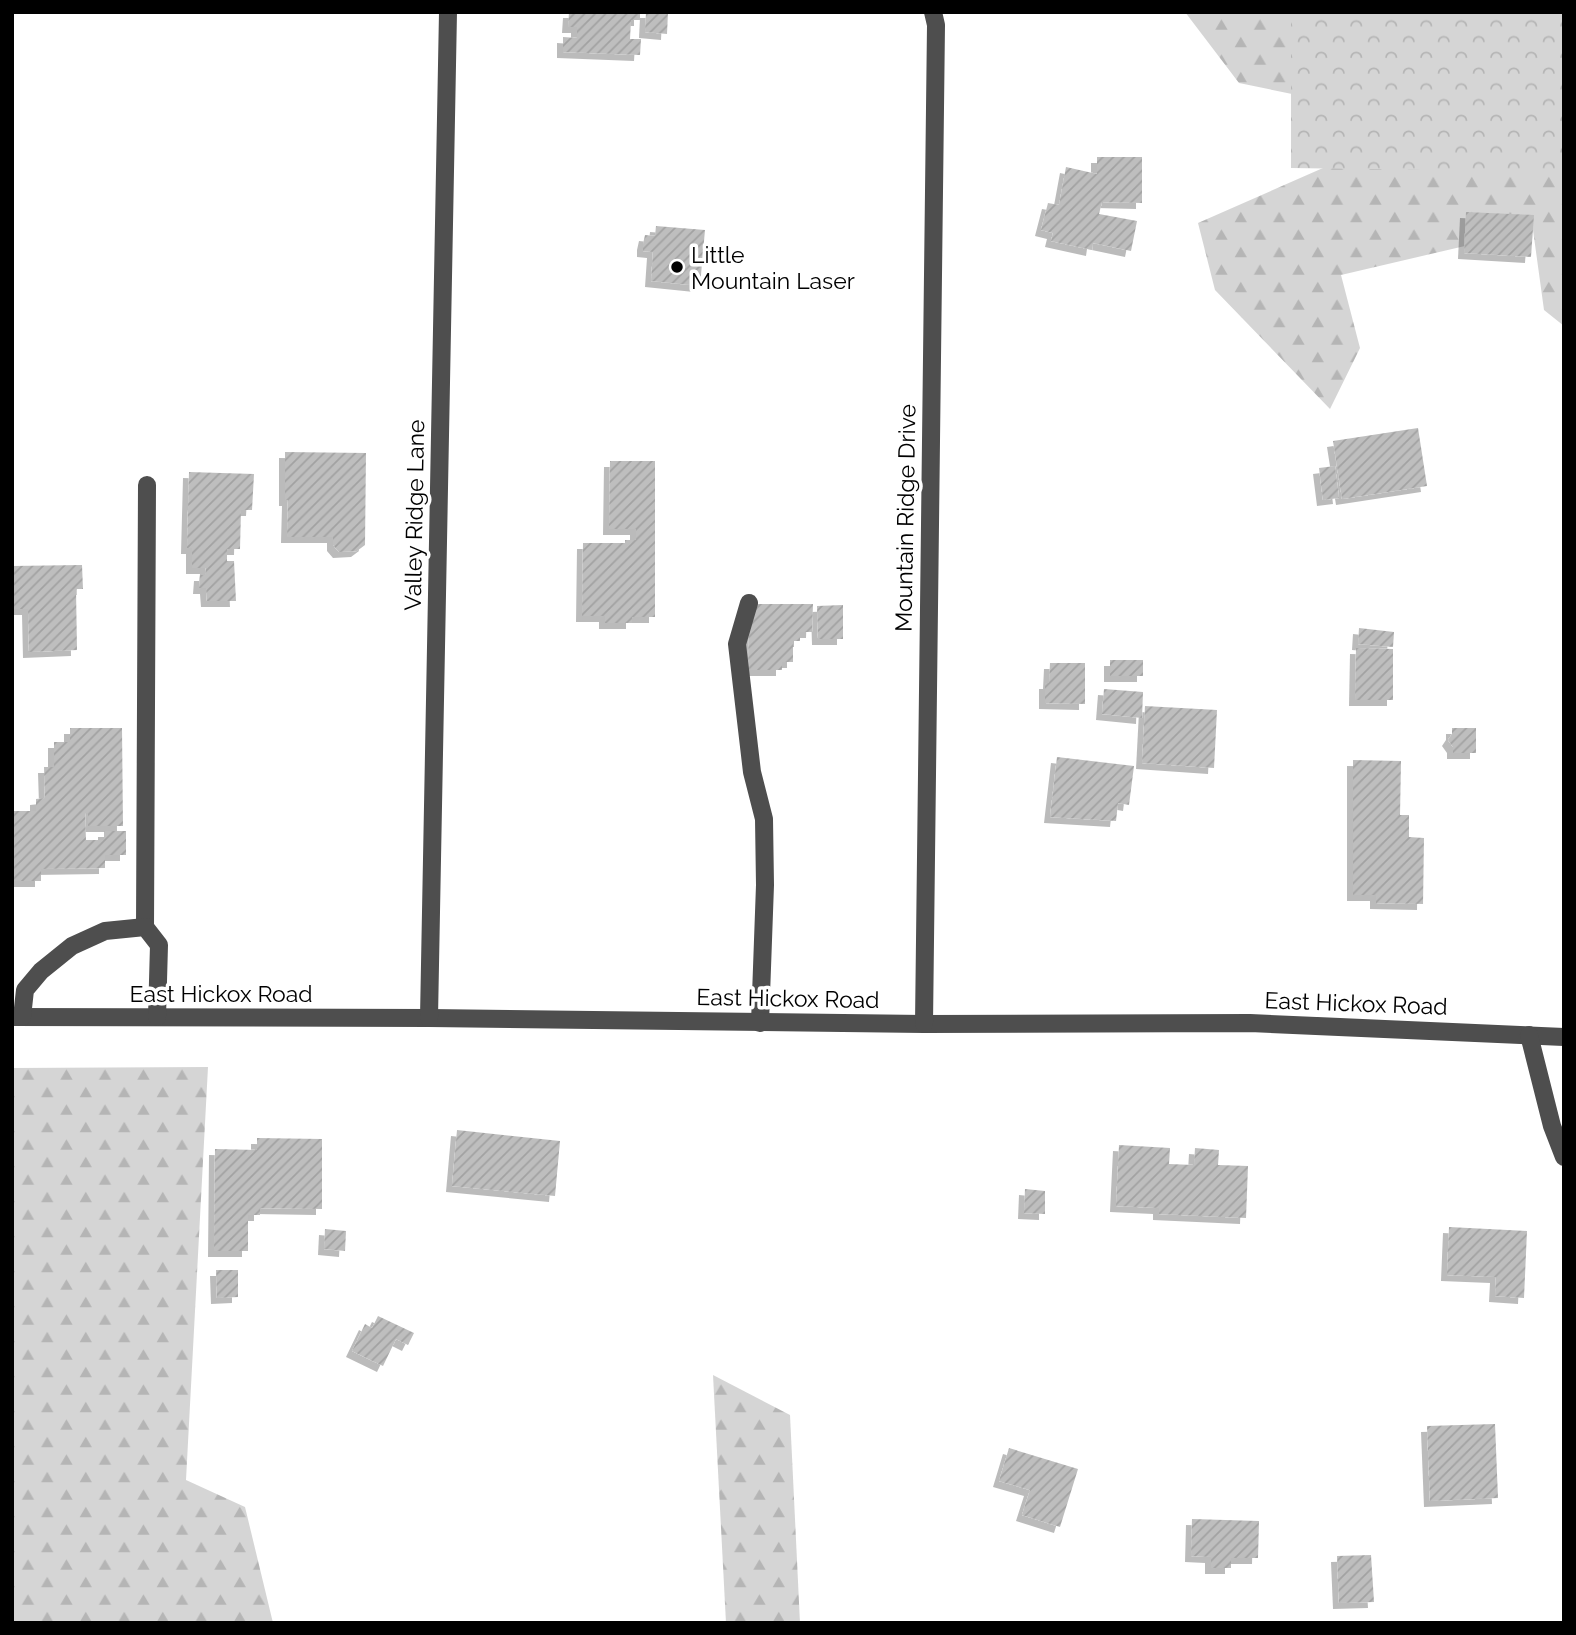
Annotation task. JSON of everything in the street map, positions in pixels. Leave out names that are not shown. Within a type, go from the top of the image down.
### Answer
[{"type":"street","name":"Valley Ridge Lane","points":[[429,1018],[448,12]]},
{"type":"street","name":"Mountain Ridge Drive","points":[[923,1024],[936,25],[933,12]]},
{"type":"street","points":[[147,485],[145,927],[159,945],[158,1017]]},
{"type":"street","points":[[749,603],[737,644],[752,772],[764,819],[765,886],[760,1023]]},
{"type":"street","points":[[17,1017],[25,990],[41,971],[72,946],[105,931],[145,927]]},
{"type":"street","name":"East Hickox Road","points":[[17,1017],[429,1018],[923,1024],[1250,1023],[1564,1037]]},
{"type":"street","points":[[1529,1035],[1552,1126],[1564,1157]]},
{"type":"green space","points":[[1185,12],[1564,12],[1564,326],[1544,310],[1533,230],[1341,275],[1360,348],[1330,409],[1215,290],[1198,223],[1364,150],[1336,103],[1239,83]]},
{"type":"green space","points":[[1291,12],[1564,12],[1564,172],[1291,168]]},
{"type":"green space","points":[[208,1067],[186,1480],[245,1507],[273,1623],[12,1623],[12,1068]]},
{"type":"green space","points":[[713,1375],[790,1415],[800,1623],[726,1623]]},
{"type":"building","points":[[569,12],[640,12],[640,20],[631,20],[630,39],[641,39],[640,55],[563,52],[563,37],[577,38],[577,27],[568,27]]},
{"type":"building","points":[[646,12],[668,12],[667,34],[645,32]]},
{"type":"building","points":[[1097,157],[1142,157],[1142,203],[1102,202],[1099,214],[1137,221],[1131,251],[1093,243],[1092,250],[1051,241],[1053,233],[1041,230],[1048,203],[1059,205],[1066,167],[1097,174]]},
{"type":"building","points":[[1466,212],[1534,215],[1531,257],[1464,253]]},
{"type":"building","name":"Little Mountain Laser","points":[[656,226],[705,230],[700,286],[651,281],[653,252],[643,251],[643,244],[645,235],[655,236]]},
{"type":"building","points":[[1418,428],[1427,486],[1342,499],[1333,441]]},
{"type":"building","points":[[285,452],[366,453],[365,545],[357,551],[339,552],[333,545],[333,537],[287,537]]},
{"type":"building","points":[[610,461],[655,461],[655,617],[632,617],[632,623],[605,623],[605,616],[582,616],[583,543],[625,543],[625,540],[636,540],[636,529],[609,529]]},
{"type":"building","points":[[1335,466],[1339,498],[1323,500],[1319,468]]},
{"type":"building","points":[[189,472],[254,474],[252,510],[241,510],[240,549],[227,549],[227,561],[234,561],[236,601],[207,601],[206,588],[199,588],[200,575],[205,575],[206,568],[192,568],[192,548],[187,548]]},
{"type":"building","points":[[82,565],[83,589],[76,589],[77,650],[29,652],[28,609],[13,609],[12,566]]},
{"type":"building","points":[[749,604],[813,604],[812,632],[800,632],[800,641],[793,641],[793,662],[782,662],[782,670],[748,670]]},
{"type":"building","points":[[843,605],[843,639],[818,639],[817,606]]},
{"type":"building","points":[[1359,628],[1394,632],[1393,647],[1358,644]]},
{"type":"building","points":[[1356,648],[1393,649],[1393,700],[1355,700]]},
{"type":"building","points":[[1110,660],[1143,660],[1143,676],[1110,676]]},
{"type":"building","points":[[1050,663],[1085,663],[1085,704],[1045,703],[1045,683],[1049,683]]},
{"type":"building","points":[[1104,689],[1143,692],[1142,718],[1102,714]]},
{"type":"building","points":[[1145,706],[1217,710],[1214,768],[1142,763]]},
{"type":"building","points":[[70,728],[122,728],[123,826],[88,826],[88,813],[85,813],[86,840],[104,840],[104,831],[126,831],[126,855],[105,855],[105,868],[41,869],[41,881],[12,881],[12,811],[36,811],[36,799],[45,798],[44,767],[54,767],[54,742],[70,742]]},
{"type":"building","points":[[1452,728],[1476,728],[1476,753],[1453,753],[1453,747],[1448,740]]},
{"type":"building","points":[[1057,757],[1134,766],[1129,805],[1118,803],[1116,821],[1050,817]]},
{"type":"building","points":[[1353,760],[1401,761],[1400,815],[1409,815],[1409,837],[1424,838],[1423,904],[1376,903],[1376,895],[1353,895]]},
{"type":"building","points":[[457,1130],[560,1141],[555,1196],[452,1186]]},
{"type":"building","points":[[257,1138],[322,1139],[322,1209],[260,1208],[260,1215],[248,1215],[248,1251],[214,1251],[215,1149],[257,1150]]},
{"type":"building","points":[[1119,1145],[1170,1148],[1169,1164],[1194,1165],[1195,1148],[1219,1150],[1218,1165],[1248,1166],[1246,1218],[1159,1214],[1159,1208],[1116,1206]]},
{"type":"building","points":[[1025,1189],[1045,1191],[1045,1214],[1024,1213]]},
{"type":"building","points":[[1449,1227],[1527,1231],[1524,1298],[1495,1296],[1496,1277],[1447,1275]]},
{"type":"building","points":[[325,1229],[346,1231],[345,1251],[324,1249]]},
{"type":"building","points":[[216,1270],[238,1270],[238,1297],[217,1298]]},
{"type":"building","points":[[378,1316],[414,1333],[408,1345],[396,1339],[383,1366],[352,1351],[365,1324],[372,1328]]},
{"type":"building","points":[[1495,1424],[1498,1498],[1430,1501],[1427,1426]]},
{"type":"building","points":[[1009,1448],[1078,1469],[1060,1527],[1022,1515],[1030,1490],[999,1481]]},
{"type":"building","points":[[1192,1519],[1259,1521],[1258,1558],[1231,1558],[1231,1568],[1211,1568],[1211,1557],[1191,1556]]},
{"type":"building","points":[[1371,1555],[1374,1602],[1339,1603],[1337,1556]]},
{"type":"place","name":"Little Mountain Laser","points":[[677,267]]}]
